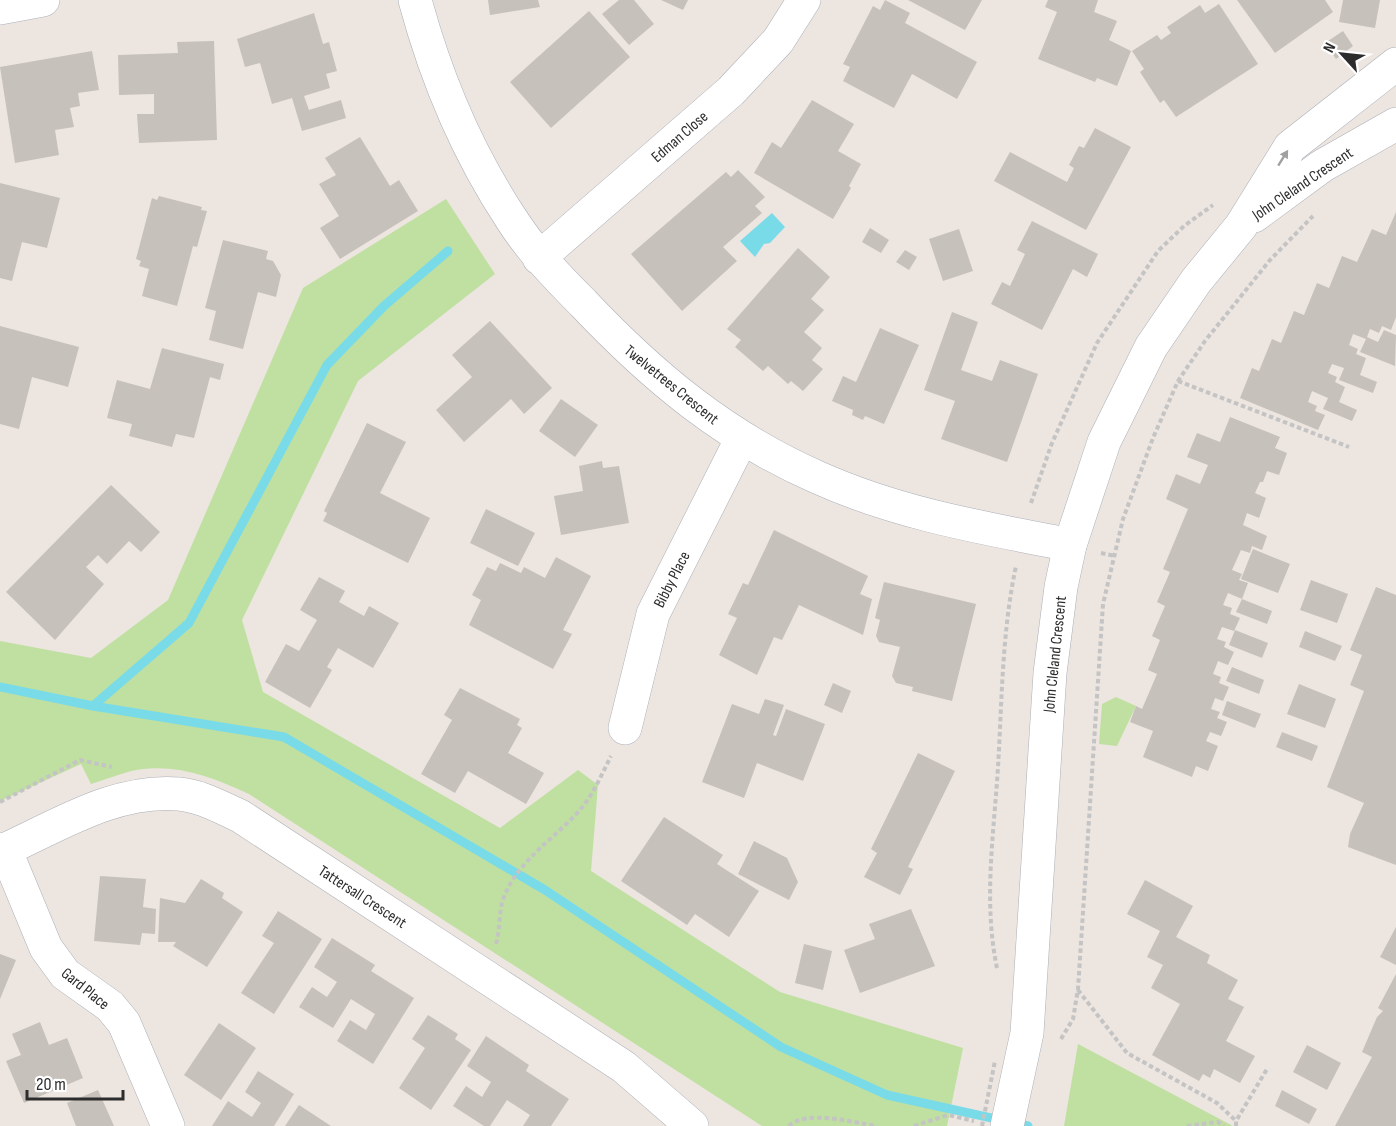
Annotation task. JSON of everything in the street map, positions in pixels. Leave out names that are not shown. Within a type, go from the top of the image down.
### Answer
[{"type":"street","points":[[0,8],[44,0]]},
{"type":"street","name":"Twelvetrees Crescent","points":[[415,0],[430,57],[465,140],[512,220],[539,258],[632,356],[685,399],[742,438],[819,478],[900,509],[942,520],[1070,545]]},
{"type":"street","name":"Edman Close","points":[[539,258],[731,91],[778,41],[804,0]]},
{"type":"street","name":"John Cleland Crescent","points":[[1007,1126],[1009,1063],[1028,1022],[1050,673],[1061,587],[1070,545],[1104,442],[1151,346],[1196,281],[1241,226],[1290,147],[1396,64]]},
{"type":"street","name":"John Cleland Crescent","points":[[1241,226],[1322,166],[1396,124]]},
{"type":"street","name":"Bibby Place","points":[[625,728],[653,614],[742,438]]},
{"type":"street","name":"Tattersall Crescent","points":[[3,850],[101,806],[138,794],[179,794],[200,798],[240,816],[624,1067],[692,1126]]},
{"type":"street","name":"Gard Place","points":[[3,850],[46,948],[65,974],[110,1006],[124,1023],[168,1126]]},
{"type":"path","points":[[1058,1045],[1073,1019],[1078,989],[1103,604],[1124,519],[1153,438],[1178,381],[1205,341],[1270,260],[1318,211]]},
{"type":"path","points":[[1178,381],[1349,447]]},
{"type":"path","points":[[997,970],[992,948],[990,899],[1006,633],[1015,574]]},
{"type":"path","points":[[481,973],[495,949],[501,926],[502,903],[514,879],[533,856],[580,810],[625,728]]},
{"type":"path","points":[[1078,989],[1127,1053],[1217,1104],[1236,1124],[1267,1069]]},
{"type":"path","points":[[982,1126],[1009,1063]]},
{"type":"path","points":[[914,1126],[948,1115]]},
{"type":"path","points":[[783,1126],[824,1118],[877,1126]]},
{"type":"path","points":[[1187,1126],[1218,1122],[1224,1126]]},
{"type":"green space","points":[[446,199],[495,274],[358,381],[242,620],[263,692],[500,828],[578,770],[598,785],[591,871],[780,992],[963,1048],[947,1126],[762,1126],[249,794],[208,777],[180,770],[151,768],[130,771],[91,784],[81,764],[0,801],[0,641],[91,658],[168,600],[303,288]]},
{"type":"green space","points":[[1116,697],[1136,706],[1117,746],[1099,744],[1102,704]]},
{"type":"green space","points":[[1078,1044],[1233,1126],[1064,1126]]},
{"type":"water","points":[[772,213],[785,227],[770,243],[764,244],[755,257],[740,241]]},
{"type":"building","points":[[488,0],[538,0],[540,7],[490,15]]},
{"type":"building","points":[[619,0],[634,0],[654,24],[629,45],[602,14]]},
{"type":"building","points":[[661,0],[688,0],[683,10]]},
{"type":"building","points":[[885,0],[910,13],[905,23],[977,62],[957,99],[912,74],[894,108],[843,81],[850,67],[843,64],[873,6],[880,10]]},
{"type":"building","points":[[908,0],[982,0],[965,30]]},
{"type":"building","points":[[1048,0],[1098,0],[1094,12],[1117,21],[1109,40],[1131,51],[1117,86],[1097,78],[1095,82],[1038,59],[1057,12],[1045,7]]},
{"type":"building","points":[[1237,0],[1325,0],[1333,12],[1275,53]]},
{"type":"building","points":[[1343,0],[1380,0],[1375,28],[1339,22]]},
{"type":"building","points":[[1219,4],[1258,64],[1176,117],[1164,100],[1160,103],[1140,72],[1144,69],[1132,51],[1157,35],[1161,40],[1171,33],[1167,27],[1200,5],[1205,13]]},
{"type":"building","points":[[589,11],[630,57],[551,128],[510,82]]},
{"type":"building","points":[[314,13],[323,44],[329,42],[337,71],[326,74],[330,88],[304,96],[309,110],[341,100],[346,118],[302,131],[292,98],[272,104],[260,63],[245,67],[237,39]]},
{"type":"building","points":[[1343,31],[1353,46],[1336,59],[1325,43]]},
{"type":"building","points":[[214,41],[217,140],[139,143],[137,114],[154,114],[154,94],[119,95],[118,55],[178,53],[177,42]]},
{"type":"building","points":[[92,51],[99,90],[78,93],[80,106],[70,108],[74,127],[55,130],[59,155],[15,163],[0,67]]},
{"type":"building","points":[[812,100],[854,124],[838,151],[861,164],[849,186],[851,188],[833,219],[754,173],[772,142],[781,148]]},
{"type":"building","points":[[1095,128],[1131,147],[1086,230],[994,181],[1010,152],[1067,182],[1074,168],[1069,165],[1079,146],[1084,148]]},
{"type":"building","points":[[360,137],[390,186],[399,180],[418,211],[340,259],[320,228],[339,216],[319,184],[336,175],[325,158]]},
{"type":"building","points":[[738,170],[765,197],[755,206],[762,213],[723,247],[737,261],[682,311],[631,254],[726,172],[731,177]]},
{"type":"building","points":[[0,183],[60,198],[47,248],[22,242],[12,281],[0,278]]},
{"type":"building","points":[[159,196],[202,207],[201,210],[207,211],[197,247],[193,246],[177,306],[142,296],[149,269],[139,266],[141,261],[136,259],[152,198],[157,200]]},
{"type":"building","points":[[1396,212],[1396,317],[1391,330],[1382,326],[1379,333],[1370,329],[1367,337],[1378,342],[1384,330],[1396,335],[1395,366],[1360,352],[1366,339],[1353,334],[1349,345],[1358,349],[1356,354],[1366,358],[1360,375],[1377,382],[1373,393],[1339,380],[1344,368],[1332,364],[1328,373],[1337,377],[1335,382],[1345,387],[1339,402],[1357,410],[1352,421],[1323,409],[1328,398],[1312,391],[1308,402],[1317,406],[1315,411],[1325,415],[1318,430],[1240,398],[1252,368],[1259,371],[1272,339],[1281,343],[1294,311],[1304,315],[1317,283],[1329,288],[1342,256],[1357,262],[1372,229],[1386,235]]},
{"type":"building","points":[[1032,221],[1098,254],[1087,277],[1073,269],[1042,330],[991,304],[1002,282],[1010,286],[1025,254],[1017,250]]},
{"type":"building","points":[[870,228],[889,240],[881,253],[862,242]]},
{"type":"building","points":[[959,229],[973,271],[943,281],[929,239]]},
{"type":"building","points":[[223,240],[268,251],[266,259],[273,261],[281,275],[276,297],[258,292],[243,349],[209,340],[216,311],[205,308]]},
{"type":"building","points":[[798,248],[830,277],[811,299],[824,310],[804,332],[822,348],[812,360],[823,369],[803,391],[791,381],[788,384],[768,366],[763,371],[735,347],[741,340],[727,329]]},
{"type":"building","points":[[905,250],[917,257],[909,270],[896,262]]},
{"type":"building","points":[[952,312],[978,322],[961,370],[992,381],[1000,360],[1038,374],[1007,462],[941,439],[955,401],[924,390]]},
{"type":"building","points":[[490,321],[552,388],[524,414],[511,399],[464,442],[436,410],[472,377],[452,355]]},
{"type":"building","points":[[0,326],[79,347],[68,387],[32,377],[19,429],[0,424]]},
{"type":"building","points":[[880,328],[919,345],[884,424],[865,416],[863,420],[852,415],[853,410],[832,401],[843,376],[856,382]]},
{"type":"building","points":[[162,348],[224,364],[220,380],[210,377],[194,438],[176,434],[172,447],[129,436],[132,424],[107,418],[117,380],[150,389]]},
{"type":"building","points":[[561,399],[598,425],[575,457],[539,431]]},
{"type":"building","points":[[1230,417],[1280,437],[1275,448],[1287,453],[1279,475],[1267,471],[1255,493],[1266,498],[1259,518],[1247,513],[1243,525],[1267,536],[1262,550],[1252,546],[1250,553],[1241,550],[1232,570],[1242,574],[1239,580],[1248,583],[1242,599],[1228,593],[1223,605],[1232,608],[1230,614],[1240,618],[1234,631],[1222,627],[1217,639],[1226,642],[1224,647],[1234,652],[1228,665],[1218,661],[1213,674],[1221,677],[1219,683],[1229,687],[1223,701],[1215,698],[1211,709],[1220,712],[1217,718],[1227,722],[1221,736],[1210,732],[1206,741],[1218,746],[1208,771],[1196,766],[1192,777],[1143,757],[1153,731],[1130,722],[1136,706],[1142,709],[1157,674],[1148,670],[1160,640],[1152,636],[1165,606],[1157,602],[1170,572],[1163,569],[1188,509],[1166,499],[1176,474],[1200,484],[1208,465],[1187,457],[1197,433],[1220,442]]},
{"type":"building","points":[[367,423],[406,442],[380,493],[430,518],[408,563],[323,521],[327,513],[324,511]]},
{"type":"building","points":[[602,461],[603,468],[619,466],[629,523],[561,535],[554,496],[583,491],[579,466]]},
{"type":"building","points":[[111,485],[160,532],[141,552],[129,541],[107,564],[98,555],[86,567],[104,584],[55,640],[6,592]]},
{"type":"building","points":[[486,509],[535,533],[518,566],[470,543]]},
{"type":"building","points":[[774,530],[868,576],[860,594],[872,599],[863,635],[799,605],[782,640],[774,637],[757,675],[719,655],[737,618],[728,614],[743,583],[748,585]]},
{"type":"building","points":[[1253,549],[1290,564],[1278,593],[1241,579]]},
{"type":"building","points":[[556,557],[591,576],[563,630],[572,634],[553,669],[469,625],[481,600],[472,595],[487,567],[496,571],[500,563],[521,573],[524,567],[545,578]]},
{"type":"building","points":[[319,577],[345,591],[339,602],[364,616],[369,606],[399,623],[373,668],[338,648],[327,667],[332,670],[310,708],[265,682],[286,644],[299,651],[317,620],[300,610]]},
{"type":"building","points":[[1311,580],[1348,594],[1337,623],[1300,610]]},
{"type":"building","points":[[884,582],[976,604],[952,701],[912,691],[913,687],[896,683],[892,676],[900,647],[879,642],[876,636],[880,620],[875,618]]},
{"type":"building","points":[[1376,587],[1396,595],[1396,865],[1348,847],[1350,834],[1364,803],[1327,787],[1364,691],[1350,685],[1362,655],[1350,650]]},
{"type":"building","points":[[1242,599],[1272,611],[1267,624],[1236,612]]},
{"type":"building","points":[[1235,630],[1268,643],[1262,658],[1229,645]]},
{"type":"building","points":[[1305,631],[1342,646],[1335,661],[1299,647]]},
{"type":"building","points":[[1232,667],[1264,680],[1259,694],[1226,681]]},
{"type":"building","points":[[833,683],[851,691],[842,713],[824,705]]},
{"type":"building","points":[[1299,684],[1336,699],[1325,728],[1287,714]]},
{"type":"building","points":[[460,688],[520,719],[517,725],[522,728],[508,753],[544,773],[526,804],[468,771],[455,793],[421,774],[452,720],[444,715]]},
{"type":"building","points":[[765,699],[784,705],[773,735],[776,736],[786,709],[825,724],[803,781],[757,763],[744,798],[702,782],[732,704],[759,714]]},
{"type":"building","points":[[1227,701],[1261,714],[1255,728],[1222,715]]},
{"type":"building","points":[[1282,732],[1318,746],[1312,761],[1276,747]]},
{"type":"building","points":[[918,753],[955,771],[908,867],[913,869],[900,895],[864,877],[877,853],[871,849]]},
{"type":"building","points":[[664,817],[723,855],[717,864],[759,891],[729,937],[695,914],[687,925],[621,881]]},
{"type":"building","points":[[754,841],[787,858],[798,882],[789,900],[738,874]]},
{"type":"building","points":[[100,876],[146,879],[143,907],[156,909],[155,934],[142,933],[140,945],[94,941]]},
{"type":"building","points":[[201,879],[224,893],[222,898],[243,912],[207,967],[173,946],[176,942],[158,942],[160,898],[185,903]]},
{"type":"building","points":[[1145,880],[1193,906],[1176,937],[1210,955],[1207,963],[1238,980],[1228,999],[1244,1007],[1226,1041],[1255,1056],[1240,1083],[1214,1069],[1210,1078],[1203,1074],[1199,1081],[1152,1055],[1180,1004],[1151,988],[1163,965],[1147,957],[1160,931],[1127,914]]},
{"type":"building","points":[[911,909],[935,966],[860,993],[844,950],[875,939],[869,924]]},
{"type":"building","points":[[278,911],[322,939],[274,1014],[241,993],[274,943],[262,936]]},
{"type":"building","points":[[1396,927],[1396,965],[1380,957]]},
{"type":"building","points":[[332,938],[375,965],[371,971],[414,998],[373,1064],[337,1041],[350,1020],[366,1030],[375,1014],[351,999],[333,1028],[299,1007],[312,987],[327,997],[337,982],[314,967]]},
{"type":"building","points":[[804,944],[832,951],[823,990],[795,983]]},
{"type":"building","points":[[0,954],[16,960],[0,999]]},
{"type":"building","points":[[1396,974],[1396,1126],[1335,1126],[1372,1057],[1362,1052],[1377,1017],[1383,1011],[1378,1008]]},
{"type":"building","points":[[428,1015],[458,1034],[455,1039],[471,1050],[431,1110],[399,1088],[425,1048],[412,1039]]},
{"type":"building","points":[[40,1022],[49,1045],[67,1038],[83,1078],[24,1103],[6,1061],[21,1055],[12,1034]]},
{"type":"building","points":[[219,1023],[256,1048],[221,1100],[184,1075]]},
{"type":"building","points":[[486,1036],[529,1065],[526,1071],[569,1099],[551,1126],[523,1126],[530,1115],[507,1100],[490,1126],[484,1126],[453,1106],[466,1086],[482,1097],[491,1082],[467,1066]]},
{"type":"building","points":[[1307,1045],[1341,1063],[1327,1090],[1293,1072]]},
{"type":"building","points":[[258,1071],[294,1094],[274,1126],[212,1126],[228,1101],[252,1117],[261,1103],[245,1092]]},
{"type":"building","points":[[98,1090],[114,1126],[76,1126],[67,1103]]},
{"type":"building","points":[[1282,1090],[1317,1109],[1309,1124],[1275,1106]]},
{"type":"building","points":[[299,1105],[331,1126],[285,1126]]},
{"type":"waterway","points":[[0,687],[93,706],[189,623],[327,365],[384,306],[448,251]]},
{"type":"waterway","points":[[93,706],[284,737],[545,890],[781,1047],[887,1095],[1028,1126]]}]
